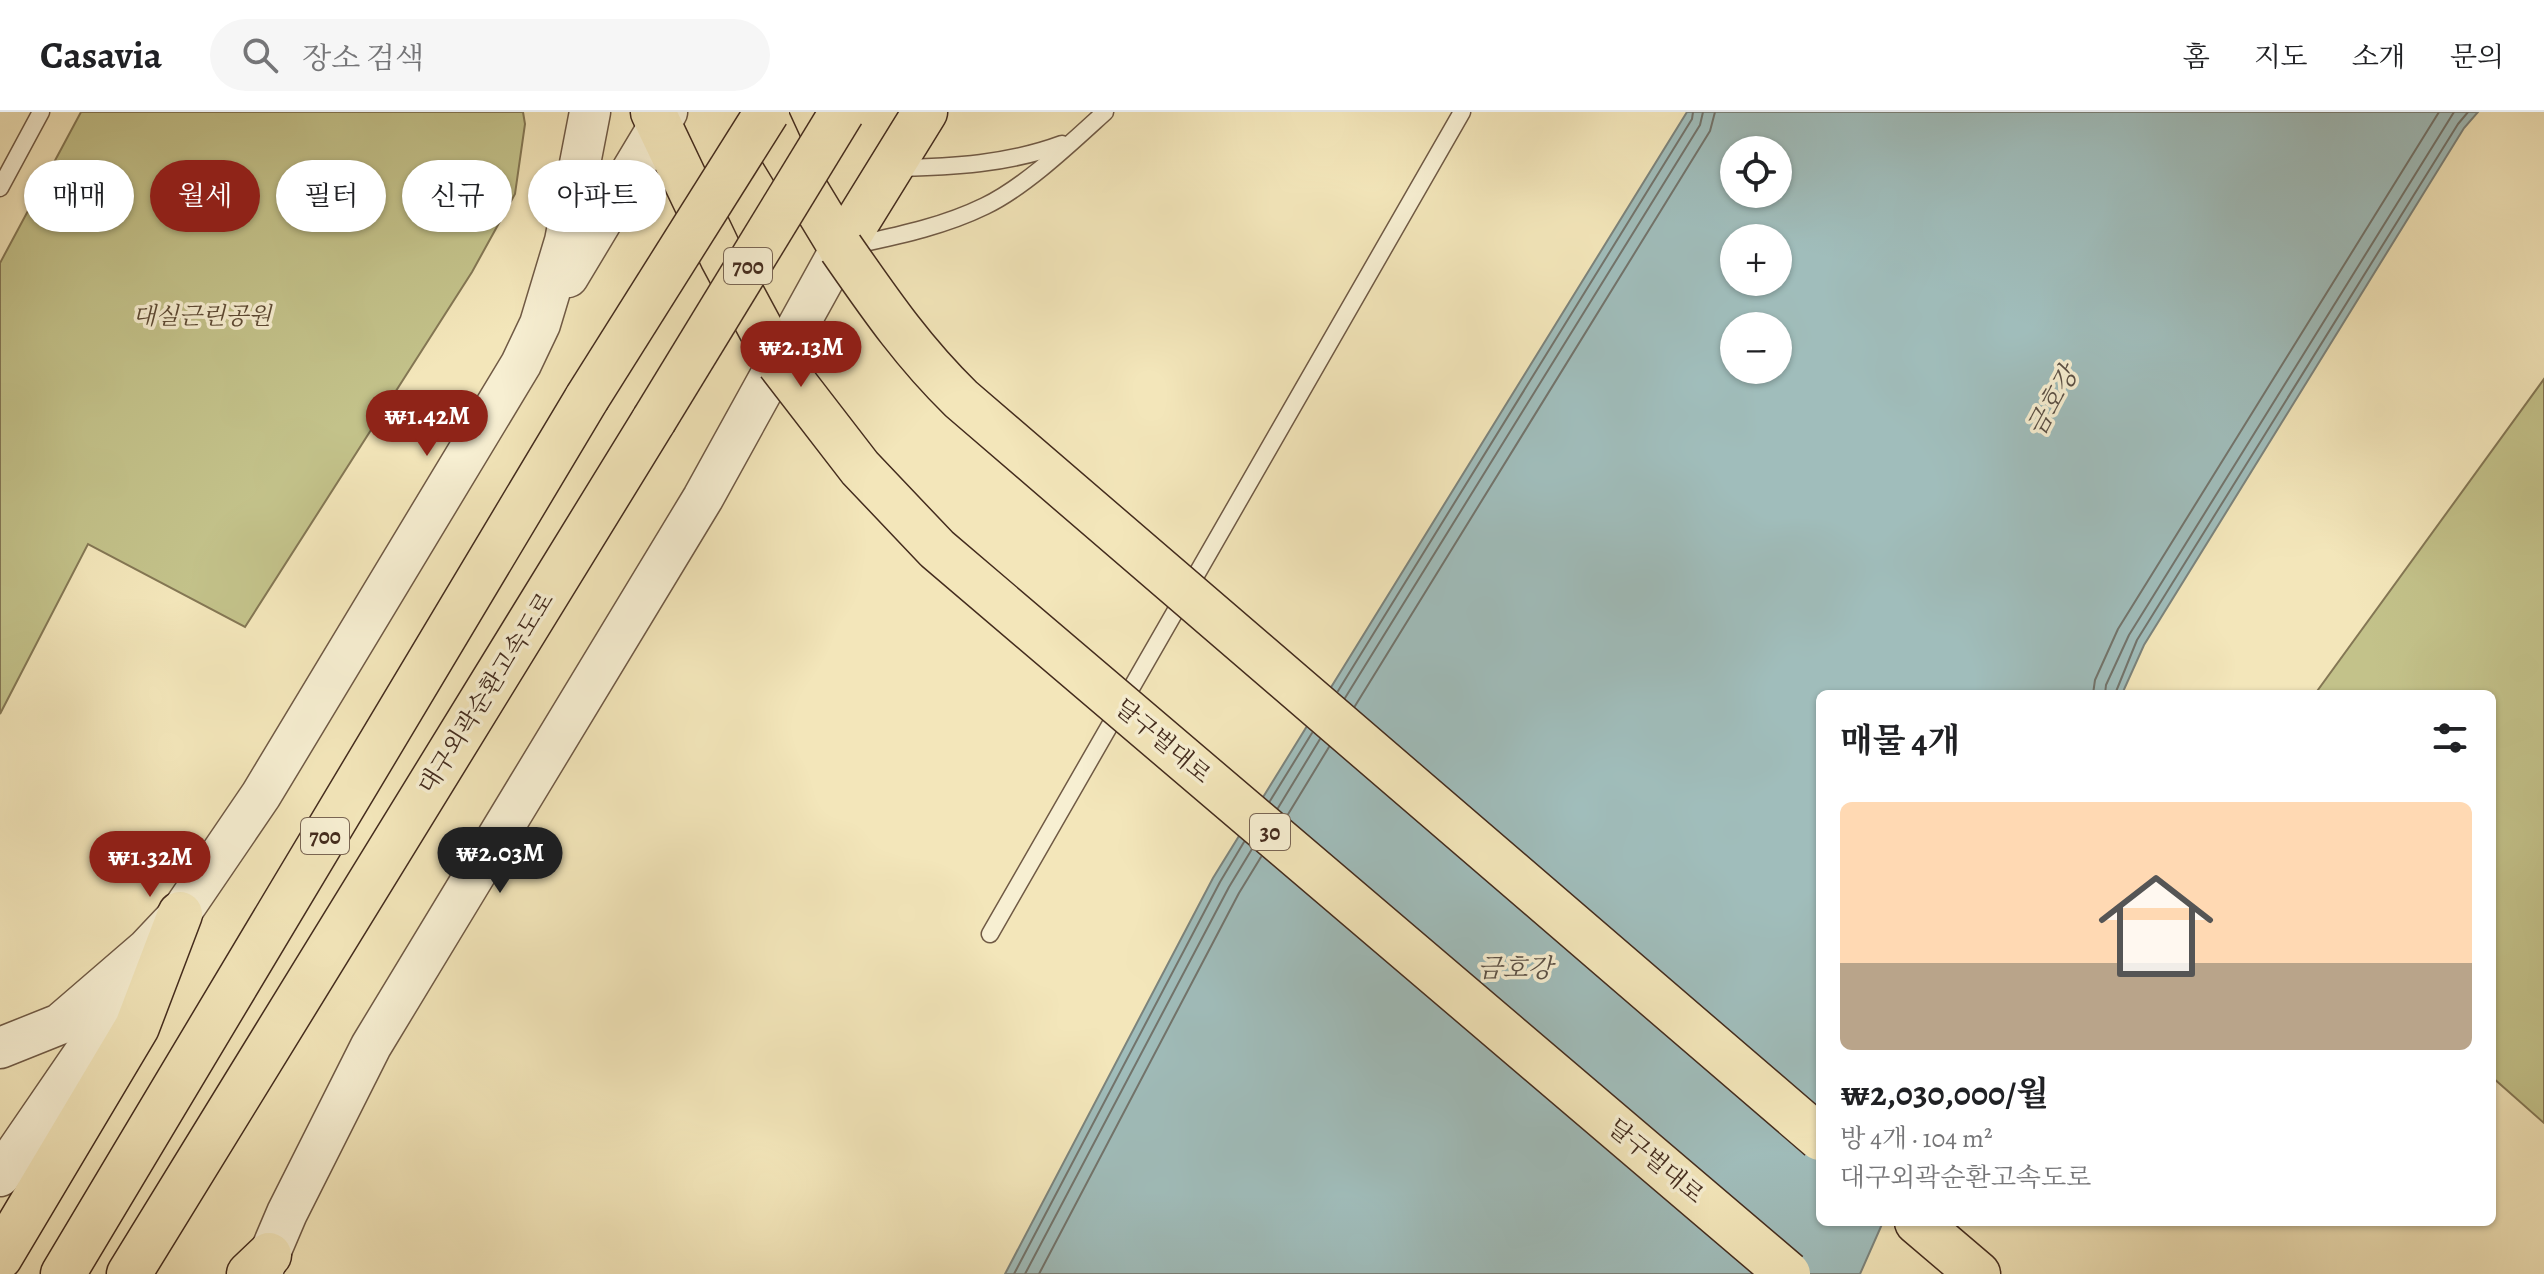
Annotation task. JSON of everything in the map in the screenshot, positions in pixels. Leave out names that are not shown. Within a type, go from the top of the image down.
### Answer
[{"type":"main road","points":[[766,112],[781,149],[841,248],[895,327],[924,363],[961,399],[1816,1135]]},
{"type":"main road","name":"700","points":[[63,1274],[587,398],[766,112]]},
{"type":"main road","name":"대구외곽순환고속도로","points":[[129,1274],[842,112]]},
{"type":"main road","points":[[841,248],[925,112]]},
{"type":"main road","name":"달구벌대로","points":[[660,116],[722,257],[779,363],[860,468],[937,549],[1788,1274]]},
{"type":"main road","points":[[0,1257],[137,1027],[180,914]]},
{"type":"main road","points":[[1922,1226],[1978,1274]]},
{"type":"street","points":[[540,324],[565,241],[590,112]]},
{"type":"street","points":[[0,1176],[261,795],[521,364],[540,324],[660,116]]},
{"type":"street","points":[[260,1268],[371,1046],[703,498],[841,248]]},
{"type":"street","points":[[0,1048],[60,1024],[147,949],[180,914]]},
{"type":"lane","points":[[0,188],[41,112]]},
{"type":"lane","points":[[841,248],[930,228],[987,206],[1075,140],[1105,112]]},
{"type":"lane","points":[[990,934],[1462,112]]},
{"type":"lane","points":[[891,168],[987,163],[1031,156],[1075,140]]},
{"type":"green space","name":"대실근린공원","points":[[81,112],[523,112],[525,124],[512,199],[512,160],[402,160],[402,232],[494,232],[472,272],[245,627],[88,544],[0,714],[0,263],[24,218],[24,232],[134,232],[134,160],[55,160]]},
{"type":"green space","points":[[2544,379],[2544,1123],[2496,1081],[2496,690],[2318,690]]},
{"type":"water","name":"금호강","points":[[1687,112],[2478,112],[2464,128],[2144,645],[2124,690],[1816,690],[1816,1226],[1881,1226],[1860,1274],[1005,1274],[1213,878]]}]
